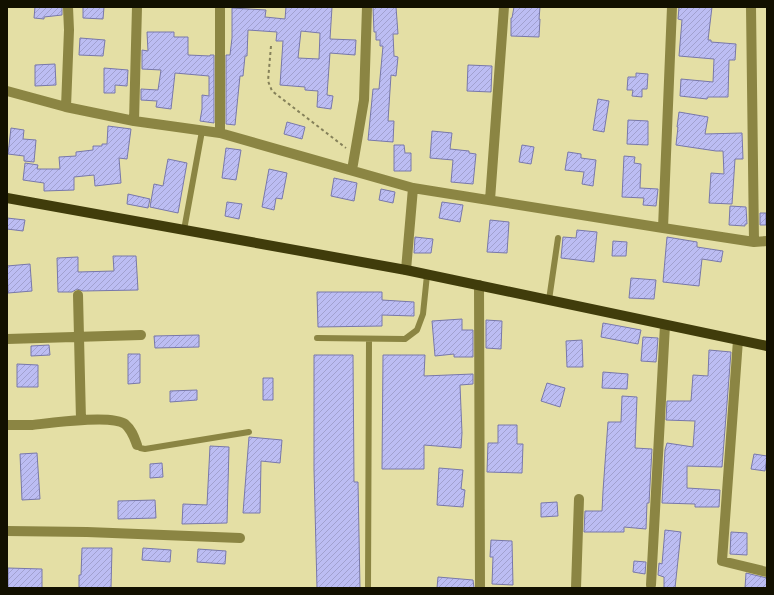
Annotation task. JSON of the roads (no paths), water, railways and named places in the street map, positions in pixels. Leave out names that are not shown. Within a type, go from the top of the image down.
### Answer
[{"type":"main road","points":[[7,198],[406,270],[767,346]]},
{"type":"street","points":[[66,107],[69,30],[68,7]]},
{"type":"street","points":[[134,121],[136,7]]},
{"type":"street","points":[[220,7],[220,133]]},
{"type":"street","points":[[352,170],[364,100],[367,7]]},
{"type":"street","points":[[490,200],[504,7]]},
{"type":"street","points":[[662,228],[672,7]]},
{"type":"street","points":[[752,7],[754,242]]},
{"type":"street","points":[[7,91],[66,107],[134,121],[220,133],[413,188],[754,242],[767,241]]},
{"type":"street","points":[[406,270],[413,188]]},
{"type":"street","points":[[479,285],[480,588]]},
{"type":"street","points":[[78,295],[81,420]]},
{"type":"street","points":[[651,585],[665,325]]},
{"type":"street","points":[[7,339],[141,335]]},
{"type":"street","points":[[738,340],[722,561],[767,572]]},
{"type":"street","points":[[7,425],[30,425],[81,420],[112,420],[124,423],[132,432],[137,445]]},
{"type":"street","points":[[576,588],[579,499]]},
{"type":"street","points":[[7,531],[87,532],[240,538]]},
{"type":"lane","points":[[184,230],[202,130]]},
{"type":"lane","points":[[549,300],[558,238]]},
{"type":"lane","points":[[316,338],[405,338],[417,330],[423,314],[427,275]]},
{"type":"lane","points":[[368,588],[369,339]]},
{"type":"lane","points":[[137,445],[140,448],[145,449],[249,432]]}]
